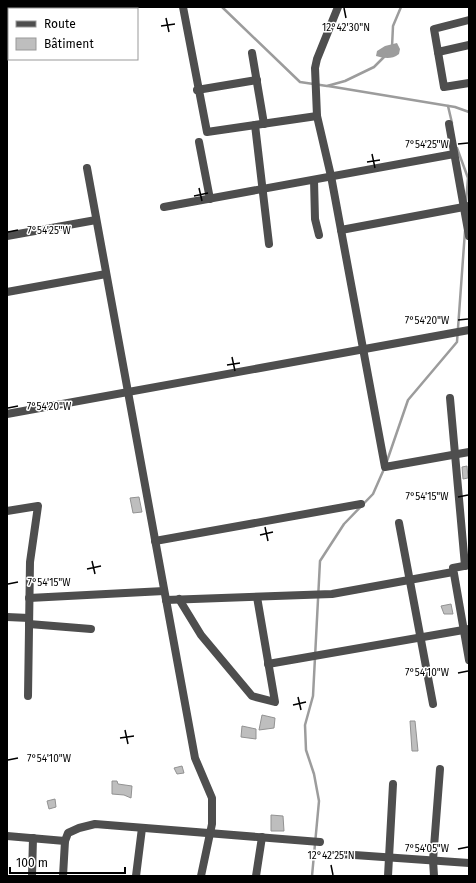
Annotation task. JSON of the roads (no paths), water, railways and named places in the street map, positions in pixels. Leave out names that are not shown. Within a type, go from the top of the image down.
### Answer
[{"type":"street","points":[[183,7],[207,132],[317,116]]},
{"type":"street","points":[[338,7],[317,59],[315,68],[317,116],[332,176],[384,467],[469,452]]},
{"type":"street","points":[[469,20],[434,29],[444,87],[469,83]]},
{"type":"street","points":[[438,52],[469,45]]},
{"type":"street","points":[[252,52],[264,124]]},
{"type":"street","points":[[198,90],[256,80]]},
{"type":"street","points":[[449,124],[466,207],[469,236]]},
{"type":"street","points":[[255,125],[269,244]]},
{"type":"street","points":[[199,142],[210,199]]},
{"type":"street","points":[[164,207],[454,154]]},
{"type":"street","points":[[87,168],[195,758],[212,798],[212,824],[201,876]]},
{"type":"street","points":[[314,180],[315,219],[319,236]]},
{"type":"street","points":[[341,230],[466,207]]},
{"type":"street","points":[[7,236],[96,220]]},
{"type":"street","points":[[7,292],[106,274]]},
{"type":"street","points":[[7,414],[469,330]]},
{"type":"street","points":[[450,398],[467,566],[453,568],[453,572],[466,629],[469,660]]},
{"type":"street","points":[[155,541],[361,504]]},
{"type":"street","points":[[7,511],[38,506],[30,562],[28,696]]},
{"type":"street","points":[[399,523],[433,704]]},
{"type":"street","points":[[166,600],[332,594],[453,572]]},
{"type":"street","points":[[29,598],[164,591]]},
{"type":"street","points":[[179,599],[201,634],[252,696],[275,702],[257,597]]},
{"type":"street","points":[[7,617],[91,629]]},
{"type":"street","points":[[268,664],[466,629]]},
{"type":"street","points":[[434,876],[433,860],[440,769]]},
{"type":"street","points":[[388,876],[394,784]]},
{"type":"street","points":[[63,876],[65,841],[68,833],[79,828],[95,824],[320,842]]},
{"type":"street","points":[[136,876],[142,828]]},
{"type":"street","points":[[7,836],[65,841]]},
{"type":"street","points":[[256,876],[262,837]]},
{"type":"street","points":[[32,876],[33,838]]},
{"type":"street","points":[[340,854],[469,863]]},
{"type":"waterway","points":[[222,7],[300,82],[327,86],[345,81],[374,67],[386,55]]},
{"type":"waterway","points":[[392,47],[393,26],[401,7]]},
{"type":"waterway","points":[[328,86],[455,107],[469,112]]},
{"type":"waterway","points":[[448,106],[452,123]]},
{"type":"waterway","points":[[457,148],[468,178],[466,203]]},
{"type":"waterway","points":[[387,461],[408,400],[457,342],[465,231]]},
{"type":"waterway","points":[[312,876],[319,801],[314,774],[306,750],[305,725],[313,696],[320,561],[344,524],[373,494],[384,469]]}]
